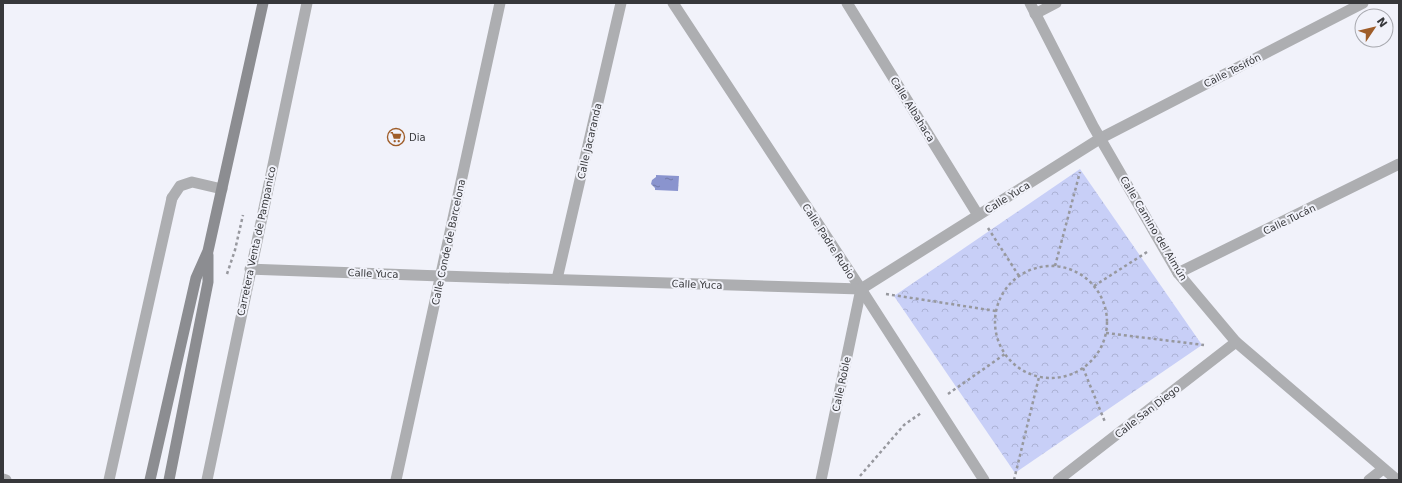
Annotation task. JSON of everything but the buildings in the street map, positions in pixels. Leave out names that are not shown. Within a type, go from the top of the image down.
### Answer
[{"type":"main road","points":[[150,480],[196,278],[208,251],[263,3]]},
{"type":"main road","points":[[169,480],[208,282],[208,251]]},
{"type":"street","name":"Carretera Venta de Pampanico","points":[[207,480],[250,269],[307,3]]},
{"type":"street","name":"Calle Conde de Barcelona","points":[[396,480],[500,3]]},
{"type":"street","name":"Calle Jacaranda","points":[[557,279],[621,3]]},
{"type":"street","name":"Calle Padre Rubio","points":[[673,3],[861,289],[984,480]]},
{"type":"street","name":"Calle Albahaca","points":[[847,3],[978,215]]},
{"type":"street","name":"Calle Camino del Aimún","points":[[1030,3],[1101,138],[1178,273],[1236,342],[1397,480]]},
{"type":"street","points":[[1035,14],[1056,3]]},
{"type":"street","name":"Calle Tesifón","points":[[1101,138],[1363,3]]},
{"type":"street","name":"Calle Yuca","points":[[250,269],[861,289],[1101,138]]},
{"type":"street","name":"Calle Tucán","points":[[1178,273],[1399,164]]},
{"type":"street","points":[[109,480],[172,198],[180,186],[192,182],[222,189]]},
{"type":"street","name":"Calle Roble","points":[[821,480],[861,289]]},
{"type":"street","name":"Calle San Diego","points":[[1058,480],[1236,342]]},
{"type":"street","points":[[1369,480],[1383,469]]},
{"type":"path","points":[[1055,266],[1080,169],[1071,156]]},
{"type":"path","points":[[225,281],[235,250],[244,211]]},
{"type":"path","points":[[978,215],[990,230],[1019,276]]},
{"type":"path","points":[[1094,286],[1161,243]]},
{"type":"path","points":[[1055,266],[1069,269],[1083,276],[1094,286],[1102,300],[1107,316],[1106,333],[1102,347],[1094,359],[1083,368],[1069,376],[1054,378],[1039,377],[1026,373],[1014,365],[1005,354],[998,341],[995,326],[996,311],[1000,298],[1009,285],[1019,276],[1036,268],[1055,266]]},
{"type":"path","points":[[861,289],[894,296],[996,311]]},
{"type":"path","points":[[1106,333],[1202,345],[1236,342]]},
{"type":"path","points":[[860,476],[904,425],[1005,354]]},
{"type":"path","points":[[1083,368],[1112,438]]},
{"type":"path","points":[[1014,480],[1039,377]]},
{"type":"green space","points":[[1080,169],[1202,345],[1015,473],[894,296]]},
{"type":"water","points":[[656,175],[679,176],[678,191],[655,190],[651,184]]},
{"type":"place","name":"Dia","points":[[396,137]]}]
